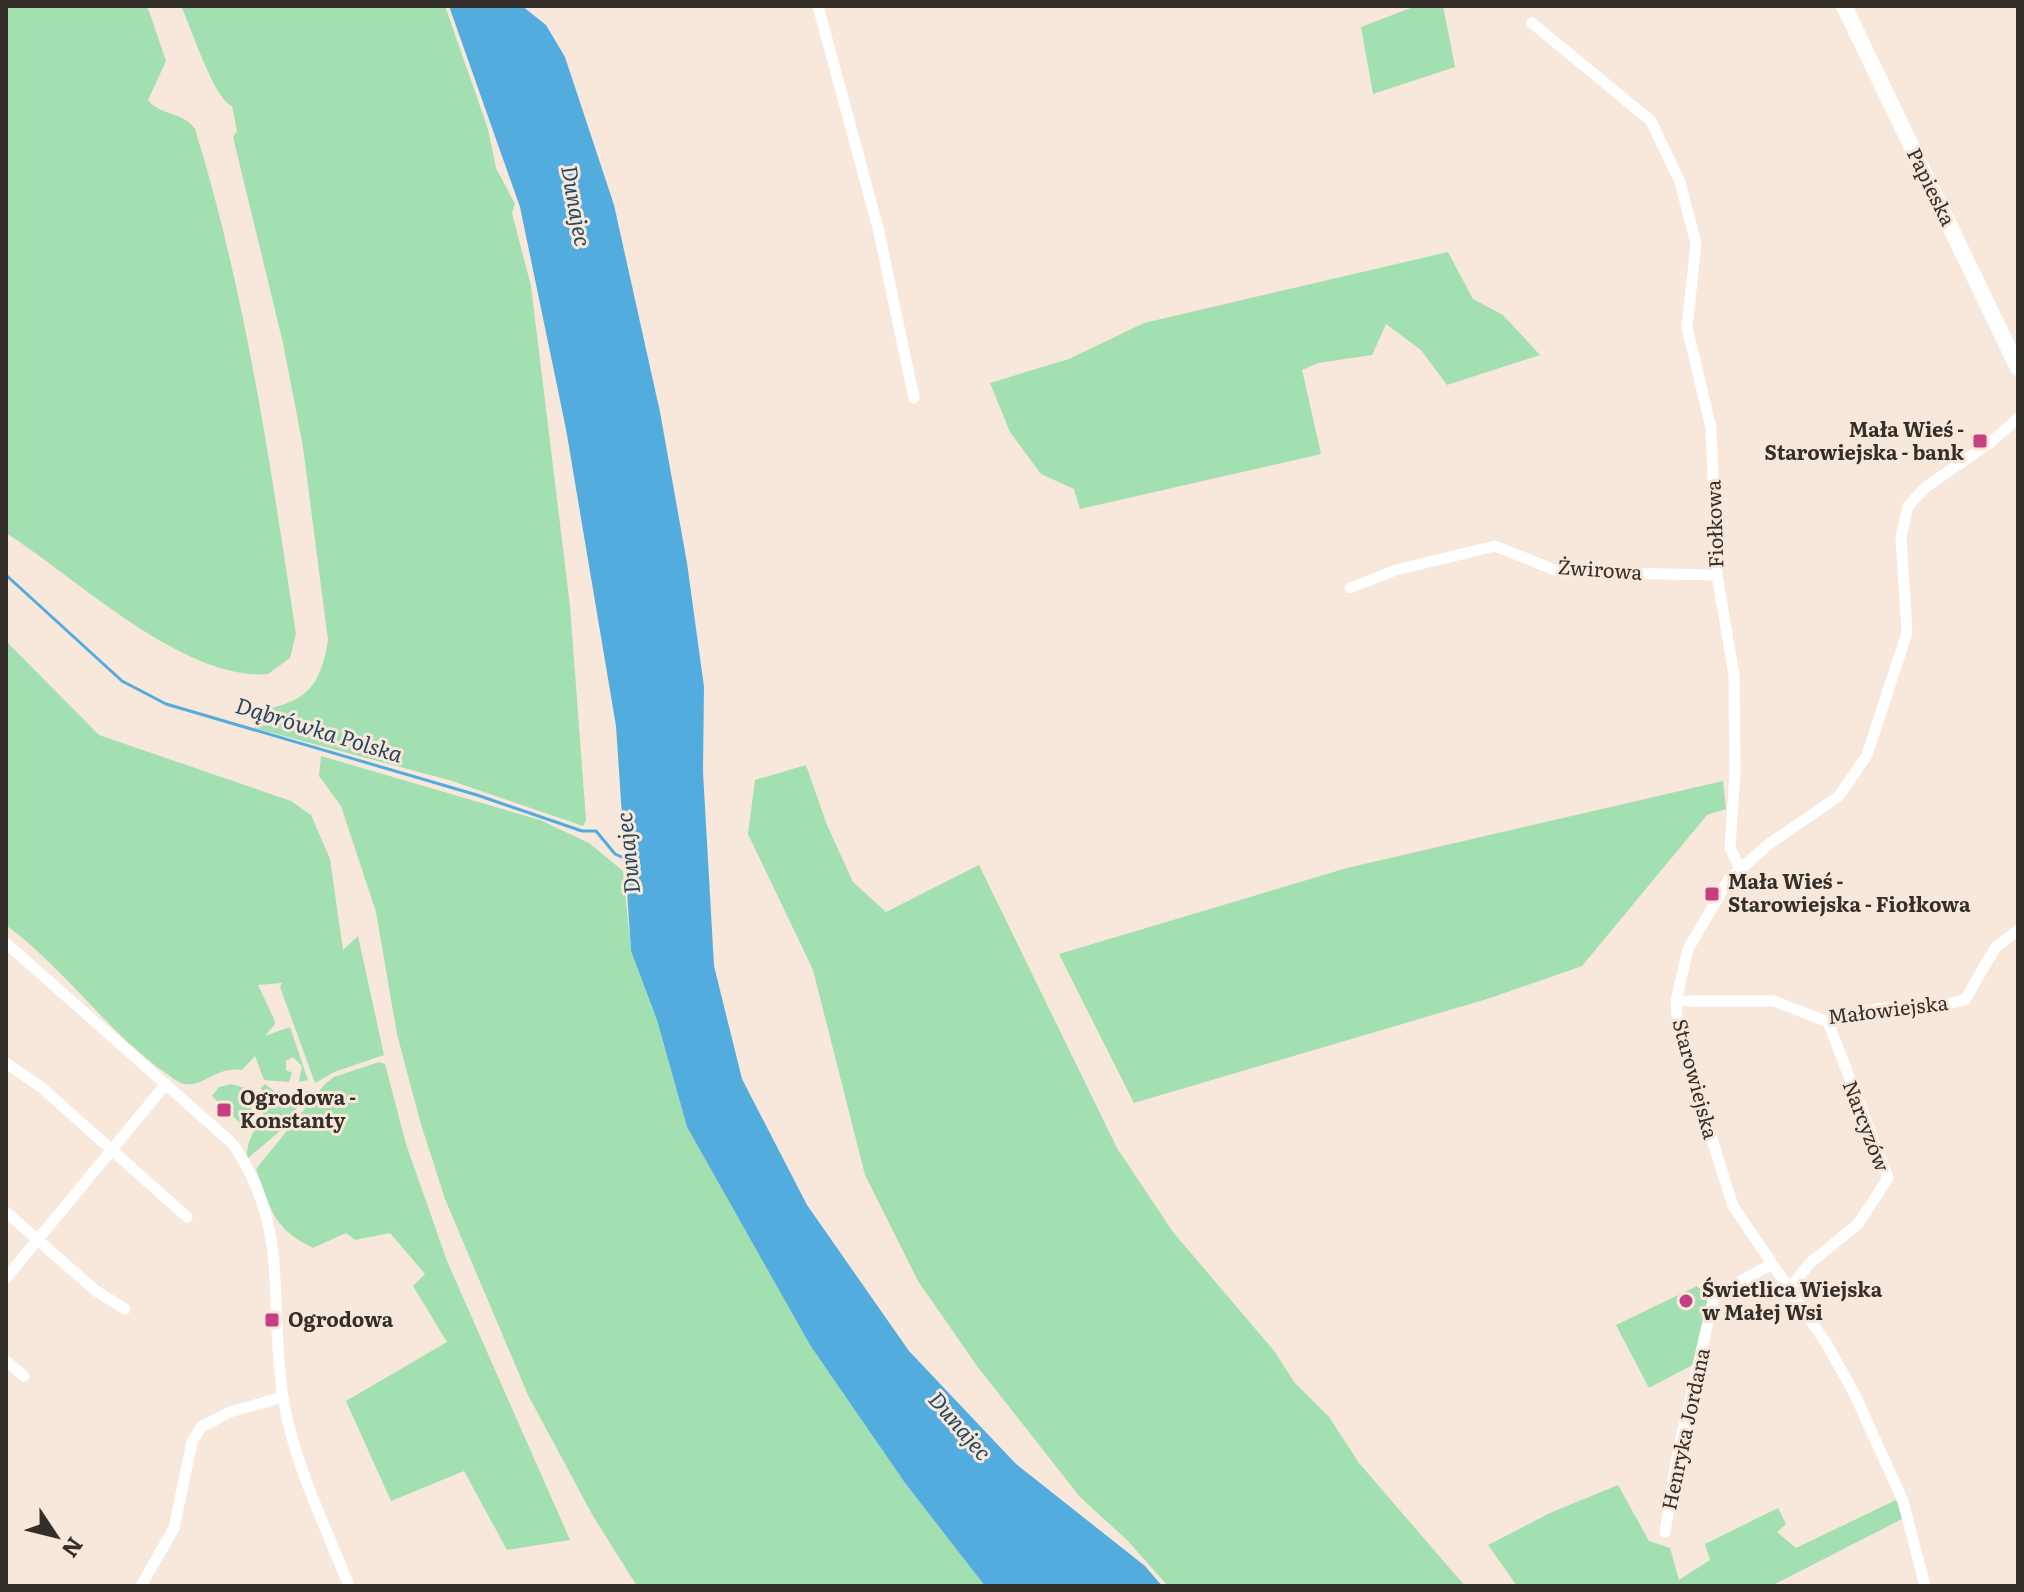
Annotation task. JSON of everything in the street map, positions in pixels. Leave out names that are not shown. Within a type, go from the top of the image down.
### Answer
[{"type":"street","points":[[818,6],[878,228],[914,398]]},
{"type":"street","name":"Papieska","points":[[1844,6],[2018,368]]},
{"type":"street","name":"Fiołkowa","points":[[1532,23],[1651,121],[1680,182],[1696,244],[1687,327],[1711,428],[1717,575],[1734,675],[1735,773],[1730,848],[1740,869]]},
{"type":"street","name":"Starowiejska","points":[[1925,1586],[1892,1474],[1828,1346],[1770,1265],[1733,1206],[1720,1174],[1678,1031],[1676,1001],[1682,965],[1697,929],[1740,869],[1769,844],[1827,807],[1854,778],[1875,737],[1904,653],[1908,615],[1901,537],[1908,506],[1926,487],[1991,442],[2018,418]]},
{"type":"street","name":"Żwirowa","points":[[1350,588],[1396,570],[1495,546],[1560,572],[1717,575]]},
{"type":"street","name":"Małowiejska","points":[[1676,1001],[1774,1001],[1828,1022],[1881,1008],[1924,1009],[1965,1000],[1995,948],[2018,930]]},
{"type":"street","points":[[6,943],[233,1144],[248,1166],[271,1227],[283,1397],[296,1451],[349,1586]]},
{"type":"street","name":"Narcyzów","points":[[1789,1289],[1810,1263],[1858,1224],[1888,1178],[1828,1022]]},
{"type":"street","points":[[6,1063],[41,1087],[187,1217]]},
{"type":"street","points":[[6,1278],[166,1084]]},
{"type":"street","points":[[6,1212],[96,1291],[125,1309]]},
{"type":"street","name":"Henryka Jordana","points":[[1665,1532],[1677,1456],[1714,1296],[1770,1265]]},
{"type":"street","points":[[6,1361],[24,1376]]},
{"type":"street","points":[[141,1586],[174,1528],[192,1442],[201,1427],[230,1412],[283,1397]]},
{"type":"green space","points":[[6,6],[146,6],[149,11],[166,61],[148,100],[159,109],[184,119],[195,129],[229,253],[255,379],[296,634],[290,658],[268,674],[236,672],[202,661],[167,644],[131,623],[6,533]]},
{"type":"green space","points":[[181,6],[445,6],[488,129],[496,168],[515,204],[512,213],[531,286],[570,606],[586,820],[583,826],[449,780],[254,728],[255,711],[286,704],[307,691],[320,671],[328,640],[303,447],[283,343],[233,137],[237,131],[232,106],[225,101],[211,77]]},
{"type":"green space","points":[[1416,6],[1443,6],[1455,67],[1373,94],[1361,27]]},
{"type":"green space","points":[[1448,252],[1473,299],[1503,315],[1540,355],[1447,385],[1421,350],[1386,324],[1372,355],[1318,363],[1302,370],[1321,454],[1080,509],[1074,489],[1041,474],[1010,432],[990,383],[1069,359],[1144,323]]},
{"type":"green space","points":[[6,641],[99,735],[291,801],[311,815],[330,859],[343,950],[358,936],[384,1055],[334,1072],[315,1083],[280,987],[282,983],[258,985],[275,1024],[265,1036],[290,1027],[308,1080],[299,1082],[302,1066],[293,1057],[286,1061],[286,1070],[292,1073],[289,1082],[264,1080],[255,1056],[242,1070],[225,1071],[198,1083],[181,1083],[123,1037],[47,960],[6,925]]},
{"type":"green space","points":[[321,756],[540,820],[589,843],[623,871],[631,951],[657,1020],[687,1127],[810,1345],[905,1483],[985,1586],[637,1586],[593,1516],[528,1395],[445,1199],[397,1034],[376,912],[341,806],[319,776]]},
{"type":"green space","points":[[806,765],[827,825],[853,882],[886,912],[979,865],[1117,1148],[1173,1232],[1275,1352],[1294,1382],[1329,1417],[1359,1463],[1465,1586],[1168,1586],[1127,1540],[1080,1497],[977,1366],[918,1281],[865,1175],[813,970],[748,834],[755,780]]},
{"type":"green space","points":[[1723,781],[1726,809],[1707,815],[1582,966],[1487,999],[1134,1103],[1059,954],[1347,868]]},
{"type":"green space","points":[[379,1062],[385,1064],[406,1144],[447,1261],[570,1540],[507,1550],[464,1471],[391,1501],[346,1401],[447,1342],[413,1286],[425,1274],[390,1233],[355,1240],[346,1233],[313,1248],[299,1240],[275,1216],[256,1169],[324,1085],[334,1077]]},
{"type":"green space","points":[[231,1084],[245,1088],[253,1099],[250,1116],[242,1125],[212,1096],[219,1087]]},
{"type":"green space","points":[[265,1084],[274,1091],[299,1094],[301,1088],[308,1093],[280,1131],[247,1159],[250,1139],[264,1109],[261,1088]]},
{"type":"green space","points":[[1697,1286],[1708,1297],[1696,1363],[1649,1388],[1616,1325]]},
{"type":"green space","points":[[1618,1485],[1649,1541],[1670,1548],[1679,1580],[1710,1560],[1705,1544],[1778,1508],[1786,1524],[1777,1532],[1796,1548],[1896,1500],[1904,1518],[1771,1586],[1517,1586],[1488,1545],[1550,1513]]},
{"type":"water","name":"Dunajec","points":[[449,6],[522,6],[546,25],[565,57],[614,205],[660,412],[687,563],[704,687],[703,772],[714,966],[742,1079],[807,1205],[909,1351],[1016,1464],[1145,1566],[1162,1586],[985,1586],[905,1483],[810,1345],[687,1127],[657,1020],[631,951],[616,726],[566,429],[520,207]]},
{"type":"waterway","name":"Dąbrówka Polska","points":[[6,575],[122,681],[166,704],[477,795],[582,831],[596,831],[615,854],[624,858]]},
{"type":"place","name":"Mała Wieś - Starowiejska - bank","points":[[1980,441]]},
{"type":"place","name":"Mała Wieś - Starowiejska - Fiołkowa","points":[[1712,894]]},
{"type":"place","name":"Ogrodowa - Konstanty","points":[[224,1110]]},
{"type":"place","name":"Świetlica Wiejska w Małej Wsi","points":[[1686,1301]]},
{"type":"place","name":"Ogrodowa","points":[[272,1320]]}]
